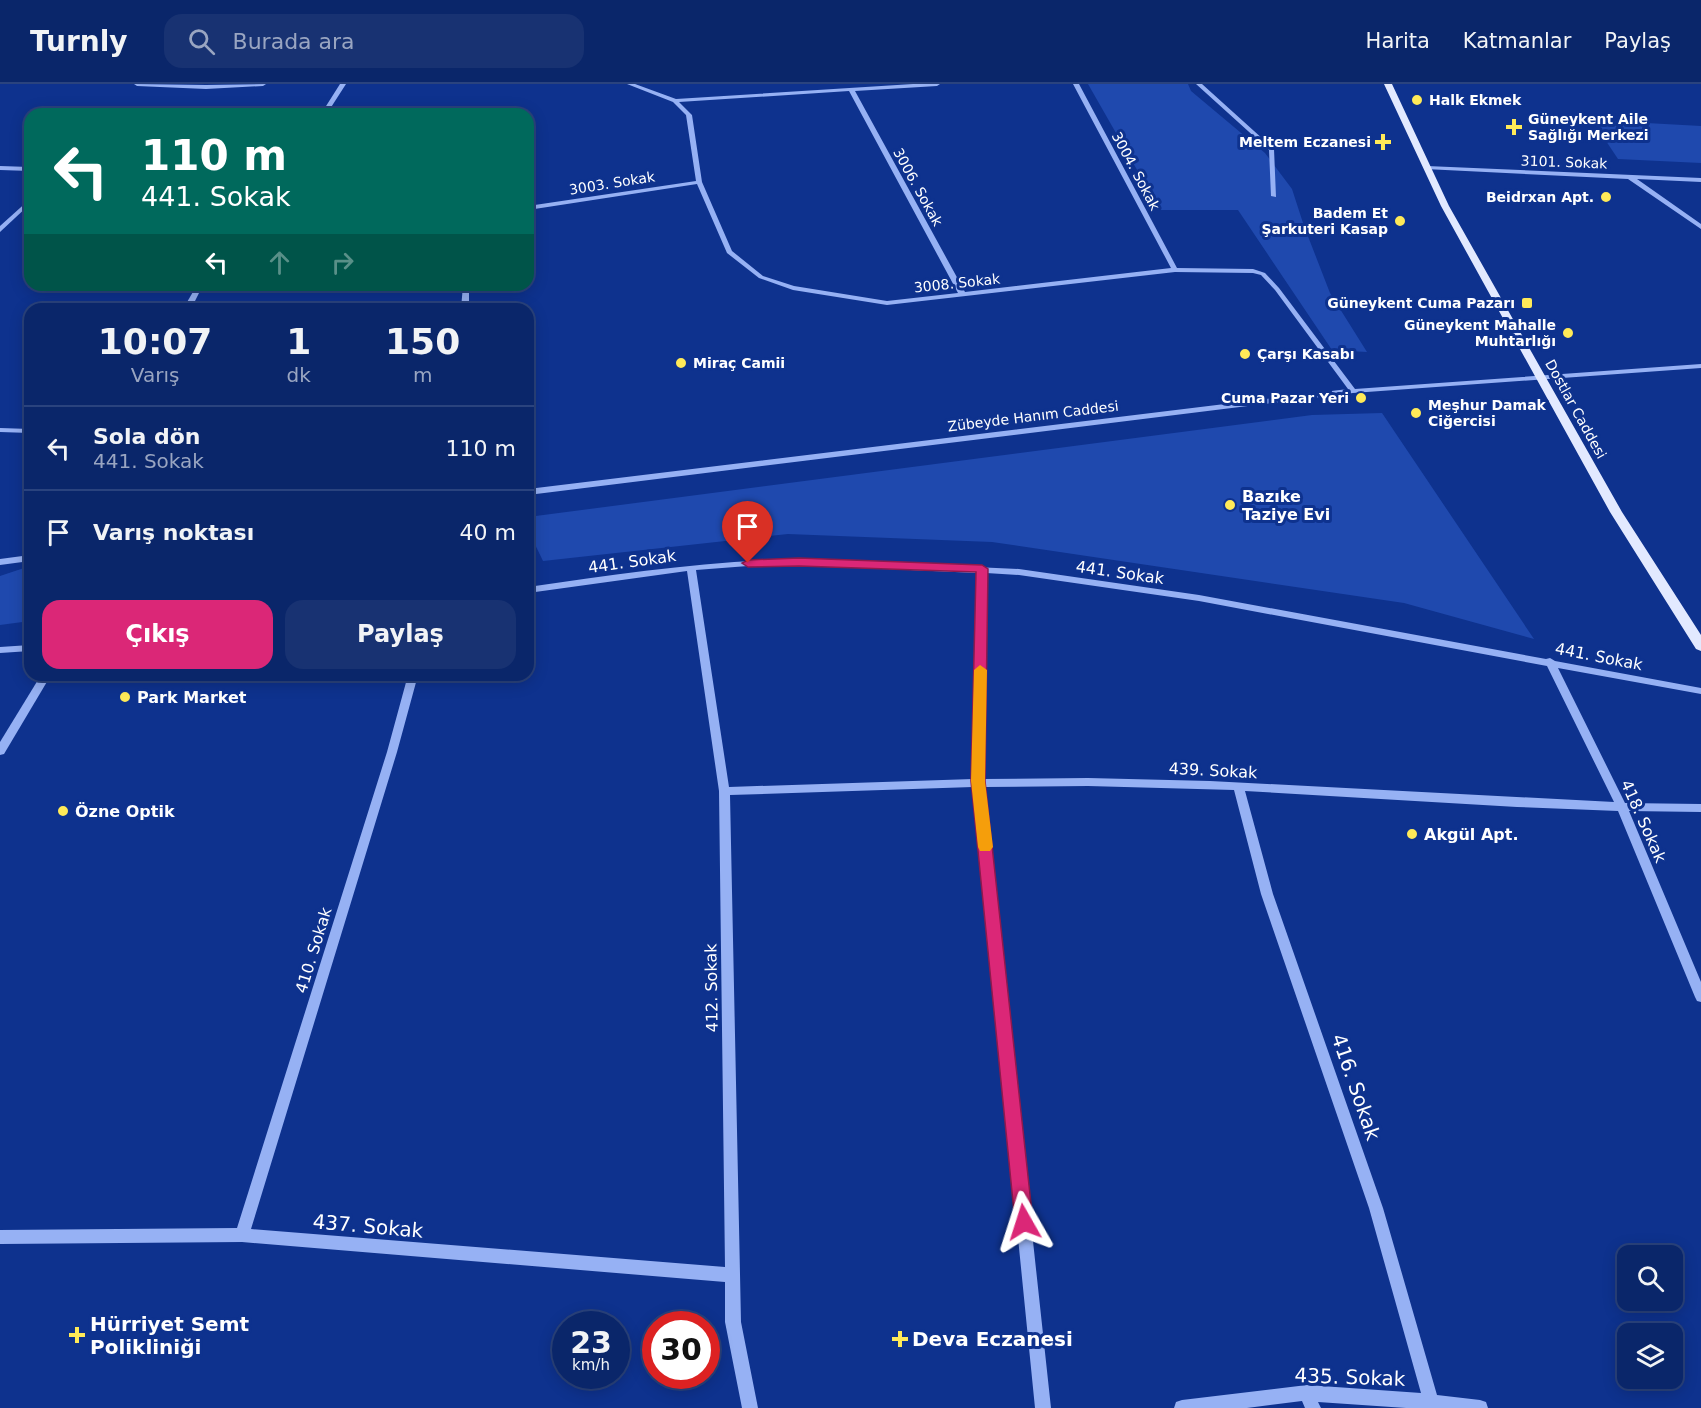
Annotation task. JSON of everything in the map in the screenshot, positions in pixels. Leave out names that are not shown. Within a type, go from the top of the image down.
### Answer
[{"type":"main road","name":"Dostlar Caddesi","points":[[1388,84],[1444,206],[1616,512],[1701,646]]},
{"type":"street","points":[[137,84],[206,87],[263,84]]},
{"type":"street","points":[[328,108],[343,84]]},
{"type":"street","points":[[630,84],[675,101],[937,84]]},
{"type":"street","name":"3004. Sokak","points":[[1076,84],[1175,270]]},
{"type":"street","points":[[1199,84],[1272,150],[1274,196]]},
{"type":"street","name":"3006. Sokak","points":[[852,91],[963,295]]},
{"type":"street","name":"3008. Sokak","points":[[675,101],[689,115],[699,182],[729,252],[761,277],[793,288],[887,303],[1175,270],[1253,271],[1263,274],[1353,391]]},
{"type":"street","points":[[0,168],[24,169]]},
{"type":"street","name":"3101. Sokak","points":[[1426,168],[1701,180]]},
{"type":"street","points":[[1629,176],[1701,227]]},
{"type":"street","name":"3003. Sokak","points":[[534,207],[699,182]]},
{"type":"street","points":[[0,230],[24,207]]},
{"type":"street","name":"Zübeyde Hanım Caddesi","points":[[534,491],[1353,391],[1701,366]]},
{"type":"street","points":[[0,430],[24,430]]},
{"type":"street","points":[[0,562],[24,559]]},
{"type":"street","name":"441. Sokak","points":[[534,589],[691,568],[799,562],[1019,572],[1199,598],[1550,661],[1701,691]]},
{"type":"street","name":"412. Sokak","points":[[691,568],[724,791],[733,1322],[750,1408]]},
{"type":"street","points":[[982,569],[978,781],[1043,1408]]},
{"type":"street","points":[[0,650],[24,648]]},
{"type":"street","name":"418. Sokak","points":[[1550,661],[1622,808],[1701,998]]},
{"type":"street","points":[[0,751],[42,681]]},
{"type":"street","name":"410. Sokak","points":[[242,1235],[392,752],[411,681]]},
{"type":"street","name":"439. Sokak","points":[[724,791],[978,781],[1239,788],[1622,808],[1701,808]]},
{"type":"street","name":"416. Sokak","points":[[1239,788],[1267,894],[1376,1208],[1431,1402]]},
{"type":"street","name":"437. Sokak","points":[[0,1237],[242,1235],[732,1275]]},
{"type":"street","name":"435. Sokak","points":[[1182,1408],[1310,1401],[1431,1402],[1480,1408]]},
{"type":"shaded area","points":[[1088,84],[1188,84],[1191,91],[1265,153],[1292,189],[1330,293],[1367,352],[1332,350],[1238,210],[1160,210]]},
{"type":"shaded area","points":[[1592,120],[1701,126],[1701,163],[1618,159]]},
{"type":"shaded area","points":[[1382,413],[1534,639],[1404,603],[992,542],[788,534],[543,561],[534,542],[534,516],[1312,415]]},
{"type":"shaded area","points":[[24,568],[24,622],[0,625],[0,576]]},
{"type":"slow traffic","points":[[980,670],[978,781],[985,847]]},
{"type":"place","name":"Halk Ekmek","points":[[1417,100]]},
{"type":"place","name":"Güneykent Aile Sağlığı Merkezi","points":[[1514,127]]},
{"type":"place","name":"Meltem Eczanesi","points":[[1383,142]]},
{"type":"place","name":"Beidrxan Apt.","points":[[1606,197]]},
{"type":"place","name":"Badem Et Şarkuteri Kasap","points":[[1400,221]]},
{"type":"place","name":"Güneykent Cuma Pazarı","points":[[1527,303]]},
{"type":"place","name":"Güneykent Mahalle Muhtarlığı","points":[[1568,333]]},
{"type":"place","name":"Çarşı Kasabı","points":[[1245,354]]},
{"type":"place","name":"Miraç Camii","points":[[681,363]]},
{"type":"place","name":"Cuma Pazar Yeri","points":[[1361,398]]},
{"type":"place","name":"Meşhur Damak Ciğercisi","points":[[1416,413]]},
{"type":"place","name":"Bazıke Taziye Evi","points":[[1230,505]]},
{"type":"place","name":"Park Market","points":[[125,697]]},
{"type":"place","name":"Özne Optik","points":[[63,811]]},
{"type":"place","name":"Akgül Apt.","points":[[1412,834]]},
{"type":"place","name":"Hürriyet Semt Polikliniği","points":[[77,1335]]},
{"type":"place","name":"Deva Eczanesi","points":[[900,1339]]},
{"type":"route","points":[[748,563],[799,562],[982,569],[978,781],[1024,1222]]}]
